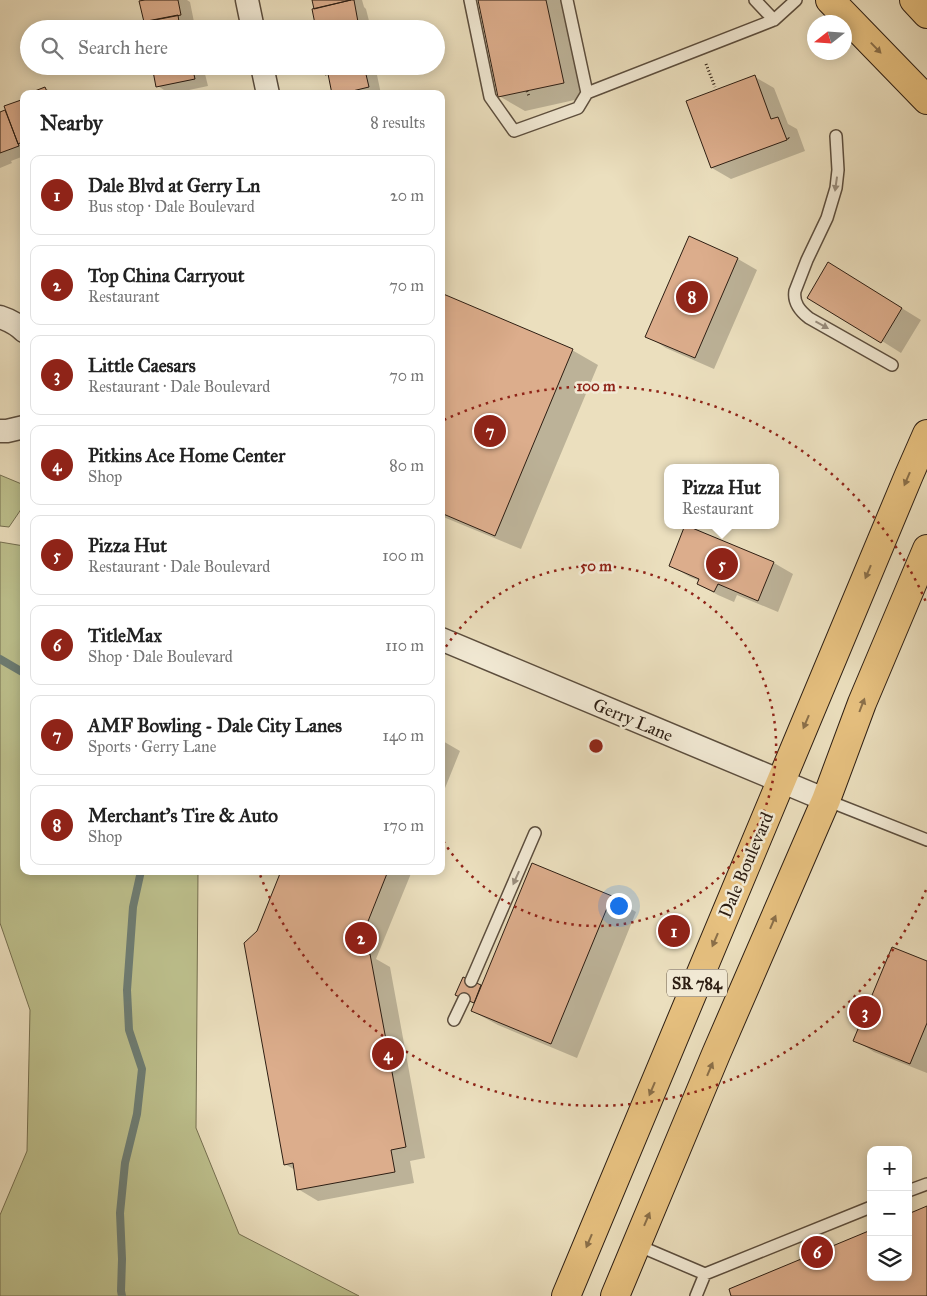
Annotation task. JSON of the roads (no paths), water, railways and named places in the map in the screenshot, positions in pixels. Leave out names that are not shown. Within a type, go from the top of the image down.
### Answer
[{"type":"main road","points":[[830,0],[927,100]]},
{"type":"main road","points":[[914,0],[927,14]]},
{"type":"main road","name":"Dale Boulevard","points":[[566,1296],[927,434]]},
{"type":"main road","name":"SR 784","points":[[615,1296],[716,1054],[826,800],[862,703],[927,549]]},
{"type":"street","points":[[247,0],[251,20]]},
{"type":"street","points":[[264,75],[267,90]]},
{"type":"street","points":[[0,317],[8,319],[20,327]]},
{"type":"street","points":[[0,431],[20,428]]},
{"type":"street","name":"Gerry Lane","points":[[445,641],[826,800]]},
{"type":"lane","points":[[470,0],[490,97],[514,131],[578,108],[587,93],[774,20],[796,0]]},
{"type":"lane","points":[[567,0],[587,93]]},
{"type":"lane","points":[[755,0],[774,20]]},
{"type":"lane","points":[[836,136],[838,170],[836,188],[827,218],[807,260],[794,296],[796,303],[808,318],[892,365]]},
{"type":"lane","points":[[826,800],[927,840]]},
{"type":"lane","points":[[470,981],[535,833]]},
{"type":"lane","points":[[454,1020],[464,999]]},
{"type":"lane","points":[[912,1190],[927,1184]]},
{"type":"lane","points":[[696,1296],[705,1274],[867,1209]]},
{"type":"lane","points":[[637,1244],[705,1274]]},
{"type":"waterway","points":[[0,659],[20,671]]},
{"type":"waterway","points":[[122,1296],[120,1213],[125,1163],[137,1114],[142,1069],[129,1030],[127,990],[133,907],[140,875]]},
{"type":"place","name":"Merchant's Tire & Auto","points":[[692,297]]},
{"type":"place","name":"AMF Bowling - Dale City Lanes","points":[[490,431]]},
{"type":"place","name":"Pizza Hut","points":[[722,564]]},
{"type":"place","name":"Dale Blvd at Gerry Ln","points":[[674,931]]},
{"type":"place","name":"Top China Carryout","points":[[361,938]]},
{"type":"place","name":"Little Caesars","points":[[865,1012]]},
{"type":"place","name":"Pitkins Ace Home Center","points":[[388,1054]]},
{"type":"place","name":"TitleMax","points":[[817,1252]]}]
